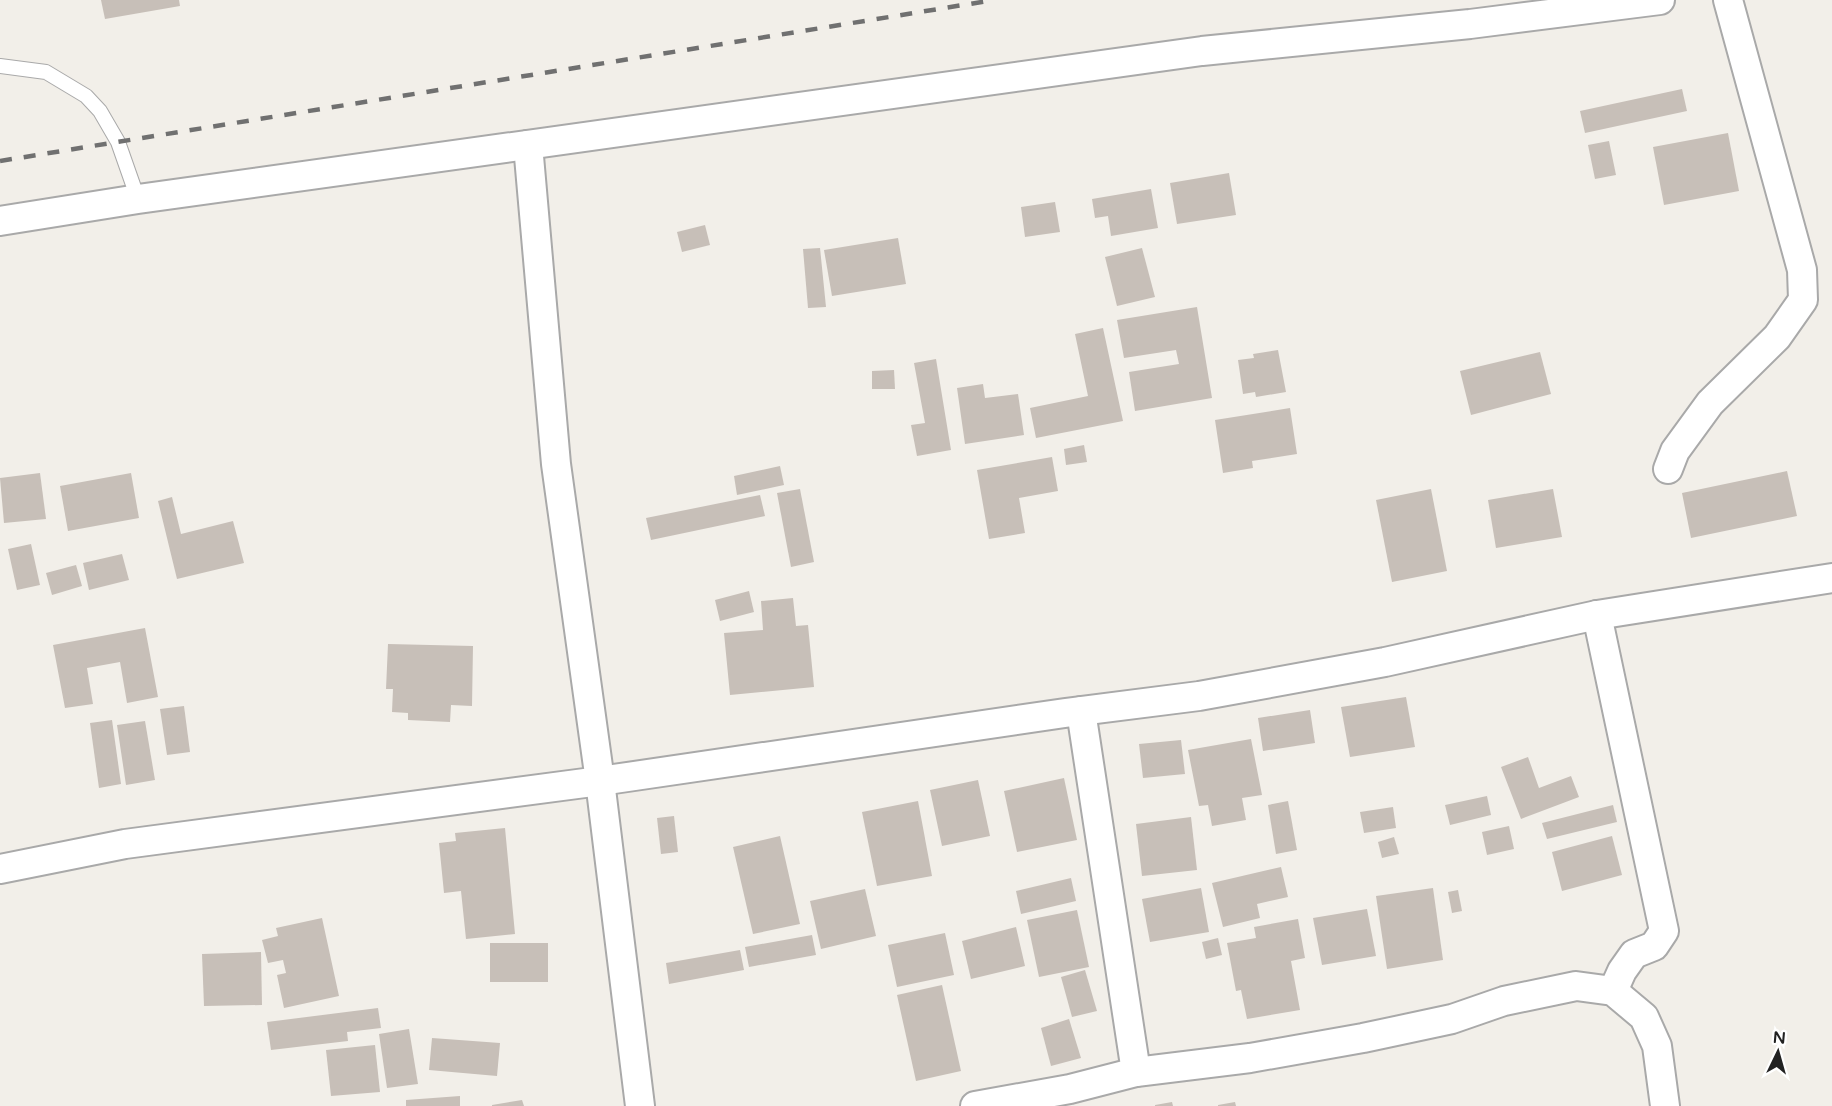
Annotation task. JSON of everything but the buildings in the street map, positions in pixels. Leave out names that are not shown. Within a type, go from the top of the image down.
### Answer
[{"type":"street","points":[[0,221],[138,199],[1202,51],[1470,24],[1660,0]]},
{"type":"street","points":[[1668,469],[1675,451],[1710,403],[1776,337],[1803,300],[1802,270],[1728,0]]},
{"type":"street","points":[[528,145],[556,464],[600,781],[640,1106]]},
{"type":"street","points":[[0,869],[125,844],[600,781],[1199,696],[1385,662],[1597,615],[1832,578]]},
{"type":"street","points":[[1597,615],[1664,931],[1654,946],[1634,954],[1622,971],[1613,991]]},
{"type":"street","points":[[1081,711],[1136,1072]]},
{"type":"street","points":[[975,1106],[1070,1089],[1136,1072],[1250,1058],[1363,1038],[1452,1019],[1504,1000],[1576,986],[1613,991],[1644,1017],[1657,1046],[1665,1106]]},
{"type":"lane","points":[[0,66],[46,72],[86,96],[100,111],[118,142],[138,199]]},
{"type":"railway","points":[[0,161],[994,0]]}]
